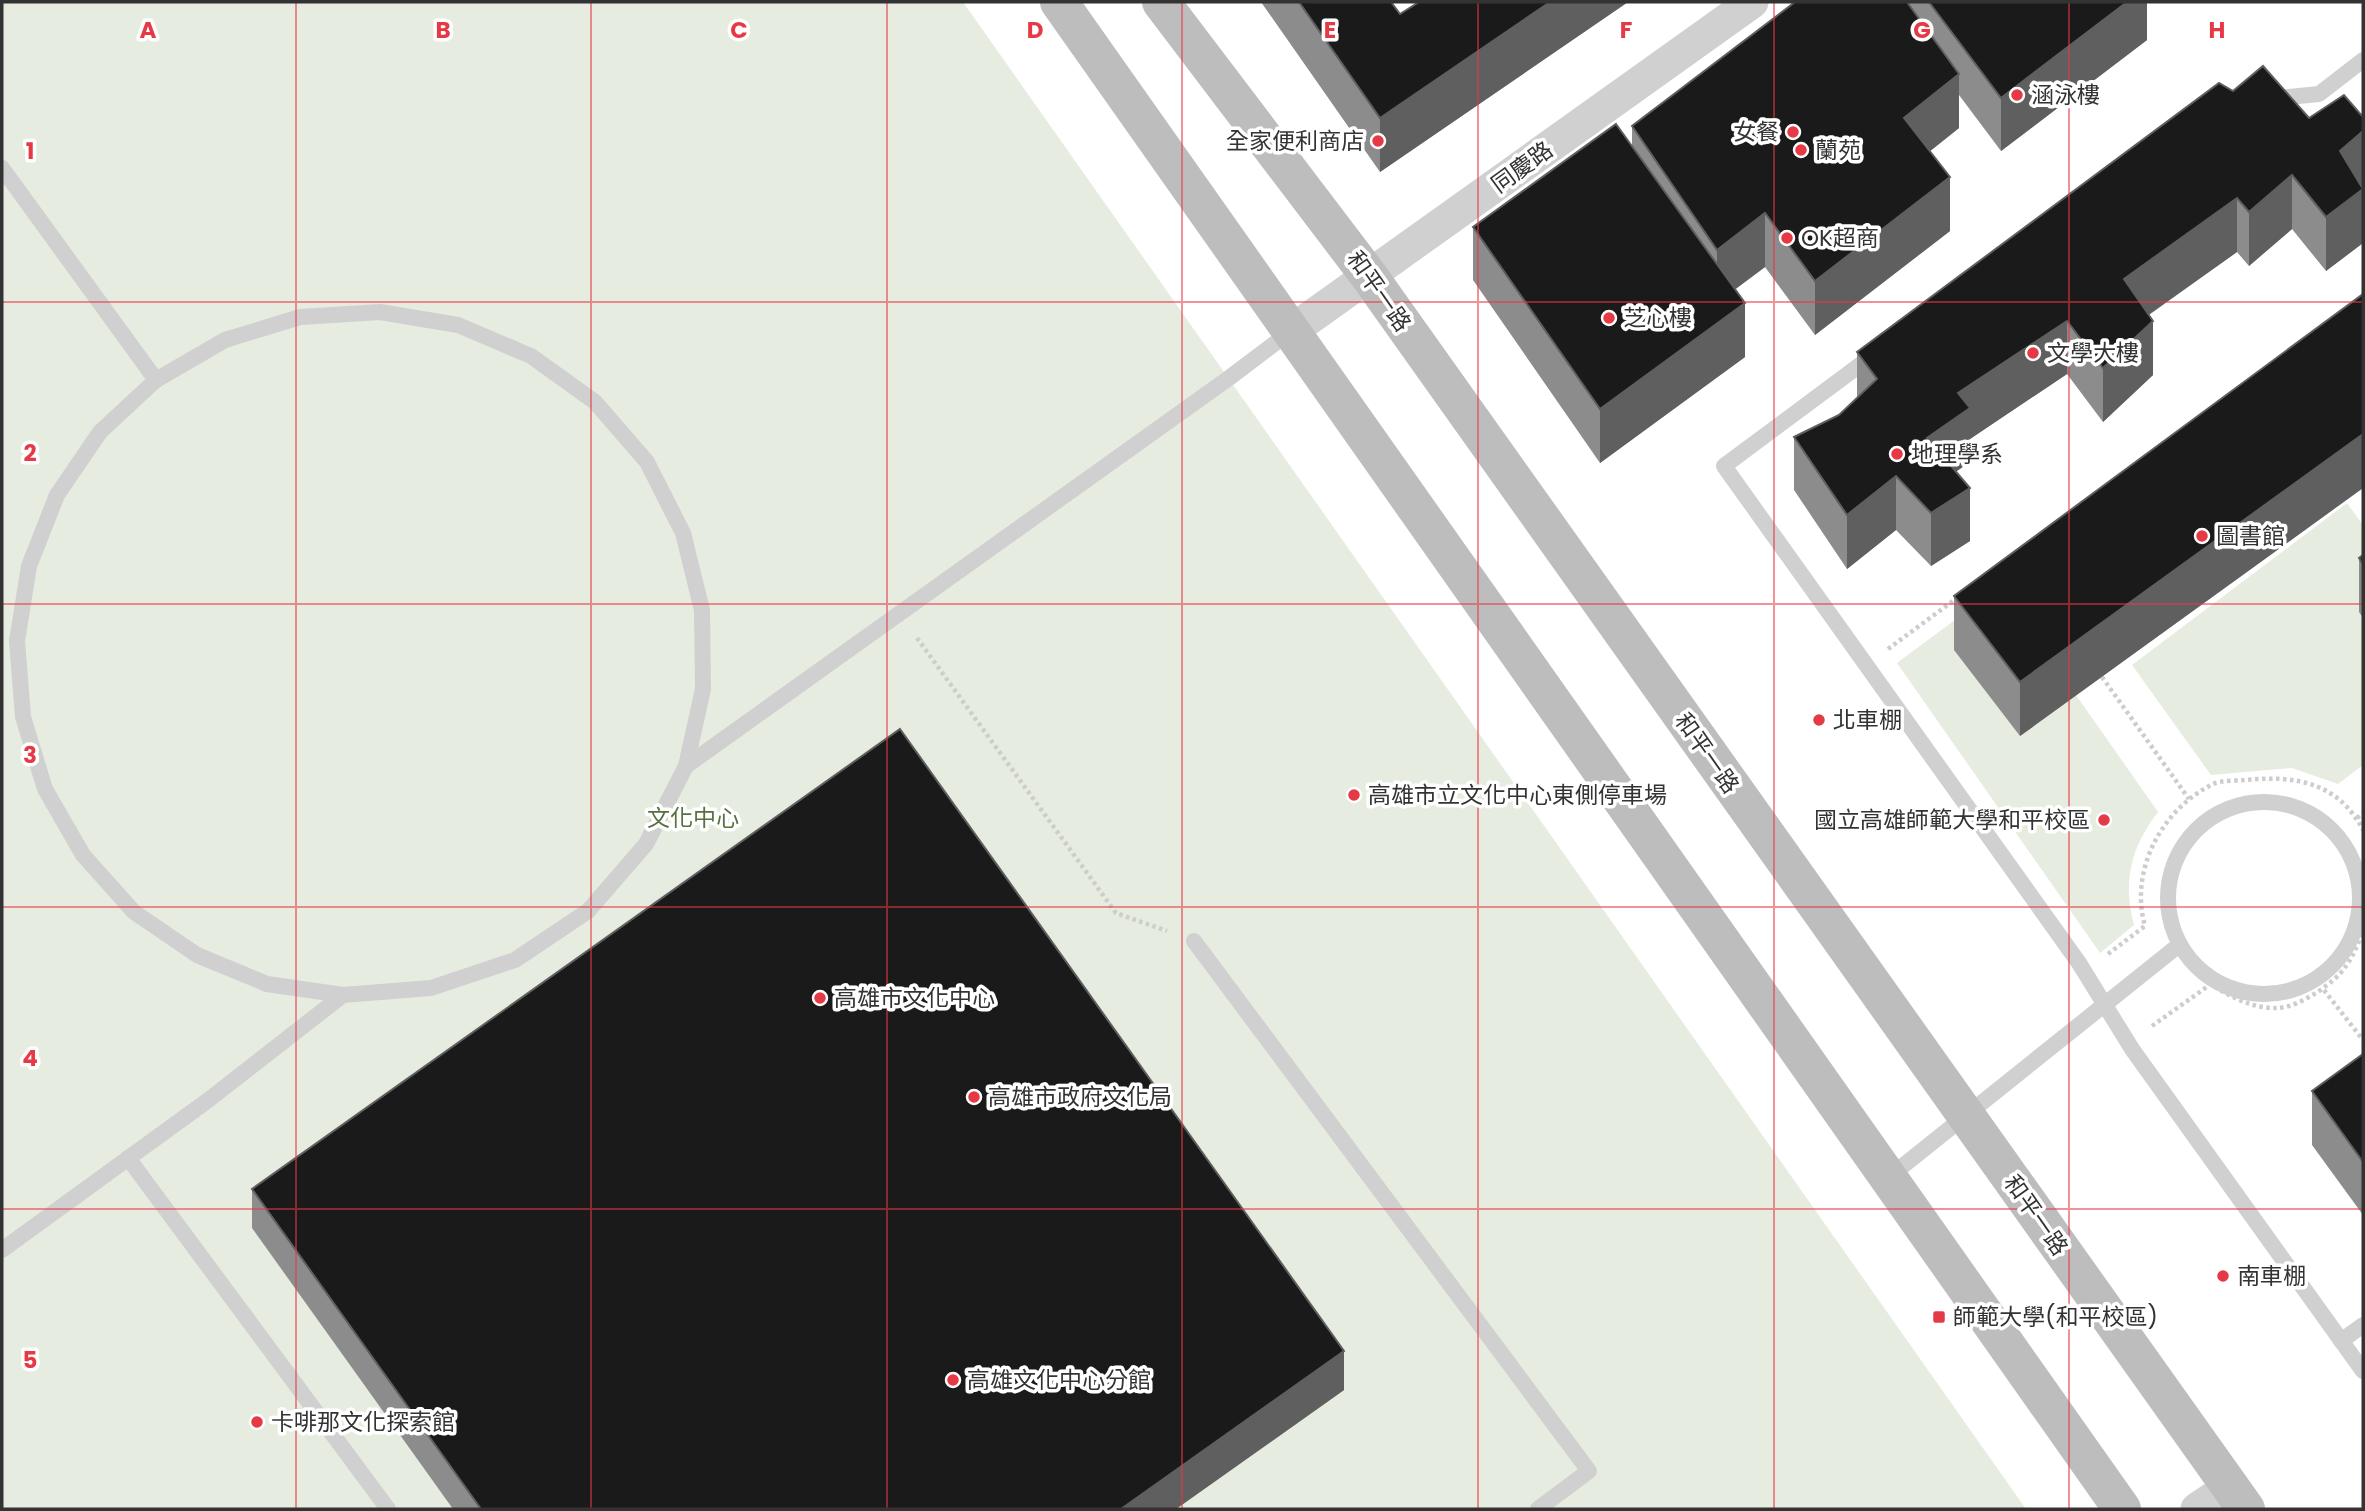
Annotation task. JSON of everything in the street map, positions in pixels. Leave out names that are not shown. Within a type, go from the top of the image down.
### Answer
[{"type":"street","points":[[1059,2],[2122,1509]]},
{"type":"street","name":"和平一路","points":[[1161,2],[1369,276],[2238,1498]]},
{"type":"street","name":"同慶路","points":[[1290,332],[1752,2]]},
{"type":"street","points":[[2197,1509],[2238,1498]]},
{"type":"lane","points":[[2250,101],[2323,99],[2363,60]]},
{"type":"lane","points":[[2,168],[156,380]]},
{"type":"lane","points":[[380,312],[458,325],[531,356],[585,394],[647,463],[683,533],[702,610],[703,689],[686,766],[646,844],[588,911],[514,960],[431,988],[343,995],[267,984],[197,955],[134,912],[83,855],[41,778],[23,717],[17,641],[29,566],[57,495],[100,432],[156,380],[225,340],[300,317],[380,312]]},
{"type":"lane","points":[[686,766],[1230,379],[1290,332]]},
{"type":"lane","points":[[1889,343],[1724,466],[2079,963],[2132,1049],[2363,1371]]},
{"type":"lane","points":[[2256,802],[2288,804],[2317,818],[2341,839],[2356,867],[2359,909],[2355,929],[2340,957],[2316,979],[2288,991],[2256,994],[2225,987],[2199,970],[2179,945],[2168,915],[2168,883],[2178,852],[2198,827],[2225,810],[2256,802]]},
{"type":"lane","points":[[1194,941],[1589,1471],[1538,1509]]},
{"type":"lane","points":[[1888,1178],[2179,945]]},
{"type":"lane","points":[[2,1250],[207,1101],[343,995]]},
{"type":"lane","points":[[128,1158],[388,1509]]},
{"type":"lane","points":[[2341,1341],[2363,1325]]},
{"type":"path","points":[[1881,654],[1957,597]]},
{"type":"path","points":[[899,614],[1116,914],[1194,941]]},
{"type":"path","points":[[2102,677],[2189,799]]},
{"type":"path","points":[[2107,954],[2145,926],[2140,908],[2143,870],[2160,833],[2189,799],[2216,782],[2271,777],[2295,780],[2338,796],[2357,818],[2363,830]]},
{"type":"path","points":[[2357,818],[2363,813]]},
{"type":"path","points":[[2141,1033],[2211,984],[2230,997],[2279,1008],[2324,990],[2346,967],[2363,931]]},
{"type":"path","points":[[2324,990],[2363,1040]]},
{"type":"green space","name":"文化中心","points":[[2,2],[963,2],[2026,1509],[2,1509]]},
{"type":"green space","points":[[2347,503],[2363,525],[2363,608],[2359,612],[2363,618],[2363,765],[2338,784],[2292,768],[2211,775],[2132,665]]},
{"type":"green space","points":[[1975,605],[2076,695],[2158,812],[2141,838],[2131,866],[2129,894],[2134,925],[2100,953],[1897,663]]},
{"type":"building","points":[[1299,2],[1391,2],[1400,14],[1419,2],[1550,2],[1380,118]]},
{"type":"building","name":"蘭苑","points":[[1795,2],[1907,2],[1959,74],[1904,118],[1950,177],[1815,281],[1765,213],[1717,250],[1632,126]]},
{"type":"building","points":[[1929,2],[2127,2],[2001,98]]},
{"type":"building","points":[[2263,66],[2309,118],[2344,95],[2363,117],[2363,131],[2340,151],[2363,189],[2326,217],[2292,175],[2249,212],[2237,198],[2124,279],[2153,321],[2103,368],[2067,321],[1958,393],[1970,408],[1927,438],[1970,488],[1931,513],[1896,476],[1847,515],[1794,437],[1839,415],[1877,379],[1857,352],[2219,83],[2233,91]]},
{"type":"building","name":"芝心樓","points":[[1616,124],[1745,303],[1600,409],[1473,227]]},
{"type":"building","points":[[2363,294],[2363,434],[2020,682],[1954,596]]},
{"type":"building","name":"高雄市文化中心","points":[[900,729],[1344,1351],[1121,1509],[481,1509],[252,1189]]},
{"type":"building","points":[[2363,1054],[2363,1162],[2312,1091]]},
{"type":"place","name":"涵泳樓","points":[[2017,95]]},
{"type":"place","name":"女餐","points":[[1793,132]]},
{"type":"place","name":"全家便利商店","points":[[1378,141]]},
{"type":"place","name":"蘭苑","points":[[1801,150]]},
{"type":"place","name":"OK超商","points":[[1787,238]]},
{"type":"place","name":"芝心樓","points":[[1609,318]]},
{"type":"place","name":"文學大樓","points":[[2033,353]]},
{"type":"place","name":"地理學系","points":[[1897,454]]},
{"type":"place","name":"圖書館","points":[[2202,536]]},
{"type":"place","name":"北車棚","points":[[1819,720]]},
{"type":"place","name":"高雄市立文化中心東側停車場","points":[[1354,795]]},
{"type":"place","name":"國立高雄師範大學和平校區","points":[[2104,820]]},
{"type":"place","name":"高雄市文化中心","points":[[820,998]]},
{"type":"place","name":"高雄市政府文化局","points":[[974,1097]]},
{"type":"place","name":"南車棚","points":[[2223,1276]]},
{"type":"place","name":"師範大學(和平校區)","points":[[1939,1317]]},
{"type":"place","name":"高雄文化中心分館","points":[[953,1380]]},
{"type":"place","name":"卡啡那文化探索館","points":[[257,1422]]}]
